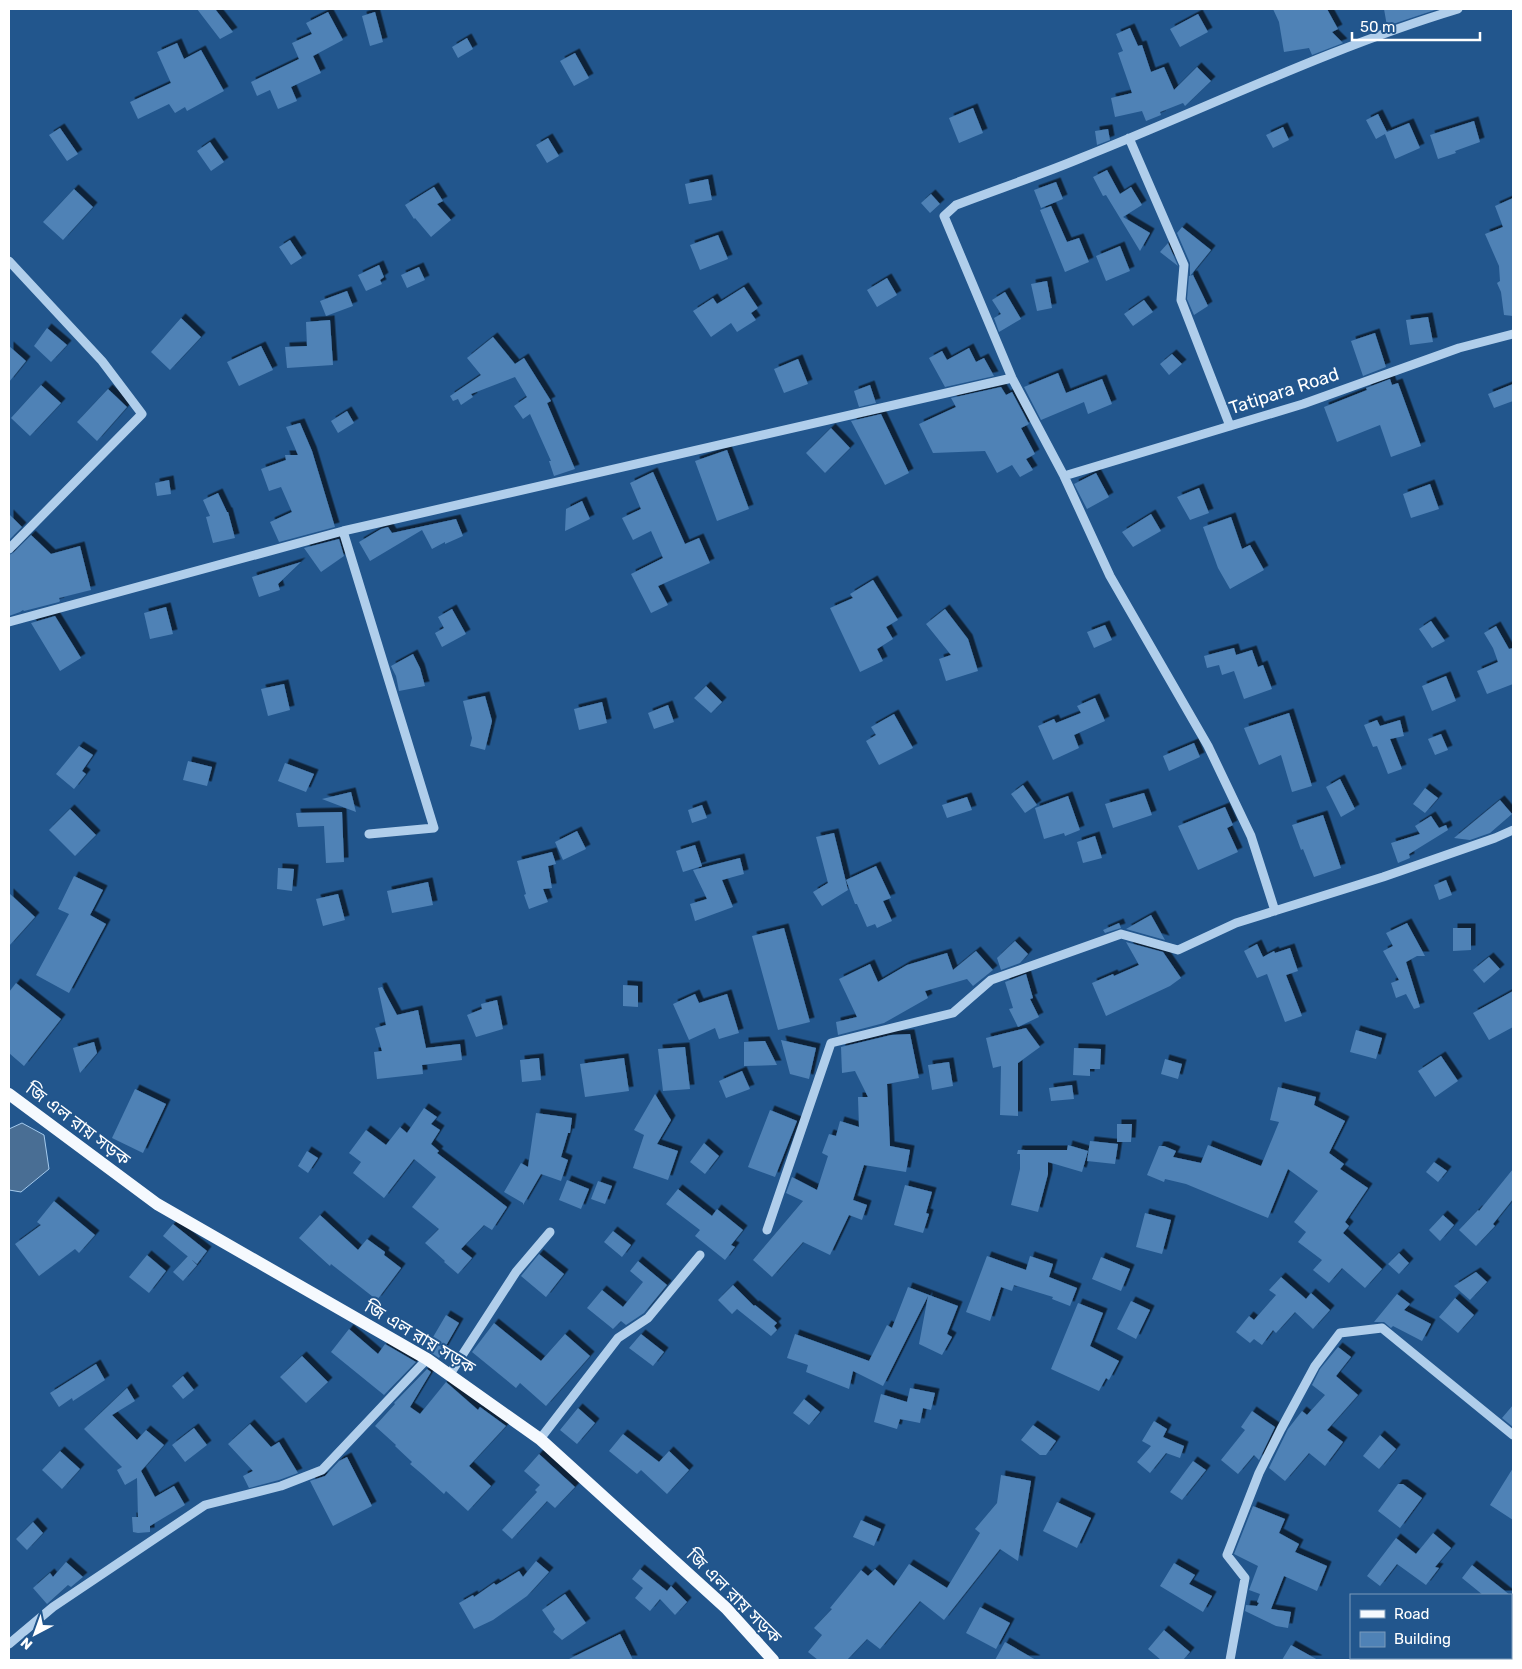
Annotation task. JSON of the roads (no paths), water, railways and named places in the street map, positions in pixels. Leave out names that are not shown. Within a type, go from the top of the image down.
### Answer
[{"type":"main road","name":"জি এল রায় সড়ক","points":[[9,1094],[157,1204],[427,1359],[540,1438],[726,1608],[773,1660]]},
{"type":"street","points":[[1275,911],[1250,836],[1208,746],[1110,576],[1064,476],[1012,378],[944,216],[956,205],[1080,158],[1268,79],[1419,21],[1458,9]]},
{"type":"street","points":[[1129,138],[1184,265],[1181,300],[1230,426]]},
{"type":"street","points":[[9,261],[102,361],[142,414],[9,549]]},
{"type":"street","name":"Tatipara Road","points":[[1064,476],[1303,404],[1459,348],[1513,334]]},
{"type":"street","points":[[9,622],[343,531],[1012,378]]},
{"type":"street","points":[[343,531],[434,828],[369,834]]},
{"type":"street","points":[[767,1230],[831,1043],[952,1013],[991,980],[1121,934],[1178,950],[1236,923],[1393,874],[1513,830]]},
{"type":"street","points":[[450,1374],[516,1272],[550,1232]]},
{"type":"street","points":[[540,1438],[618,1338],[648,1318],[700,1255]]},
{"type":"street","points":[[1230,1660],[1244,1578],[1227,1554],[1259,1472],[1315,1366],[1340,1333],[1382,1328],[1513,1435]]},
{"type":"street","points":[[9,1644],[53,1607],[205,1505],[281,1486],[322,1470],[427,1359]]},
{"type":"water","points":[[22,1123],[44,1135],[49,1169],[21,1192],[9,1190],[9,1129]]}]
